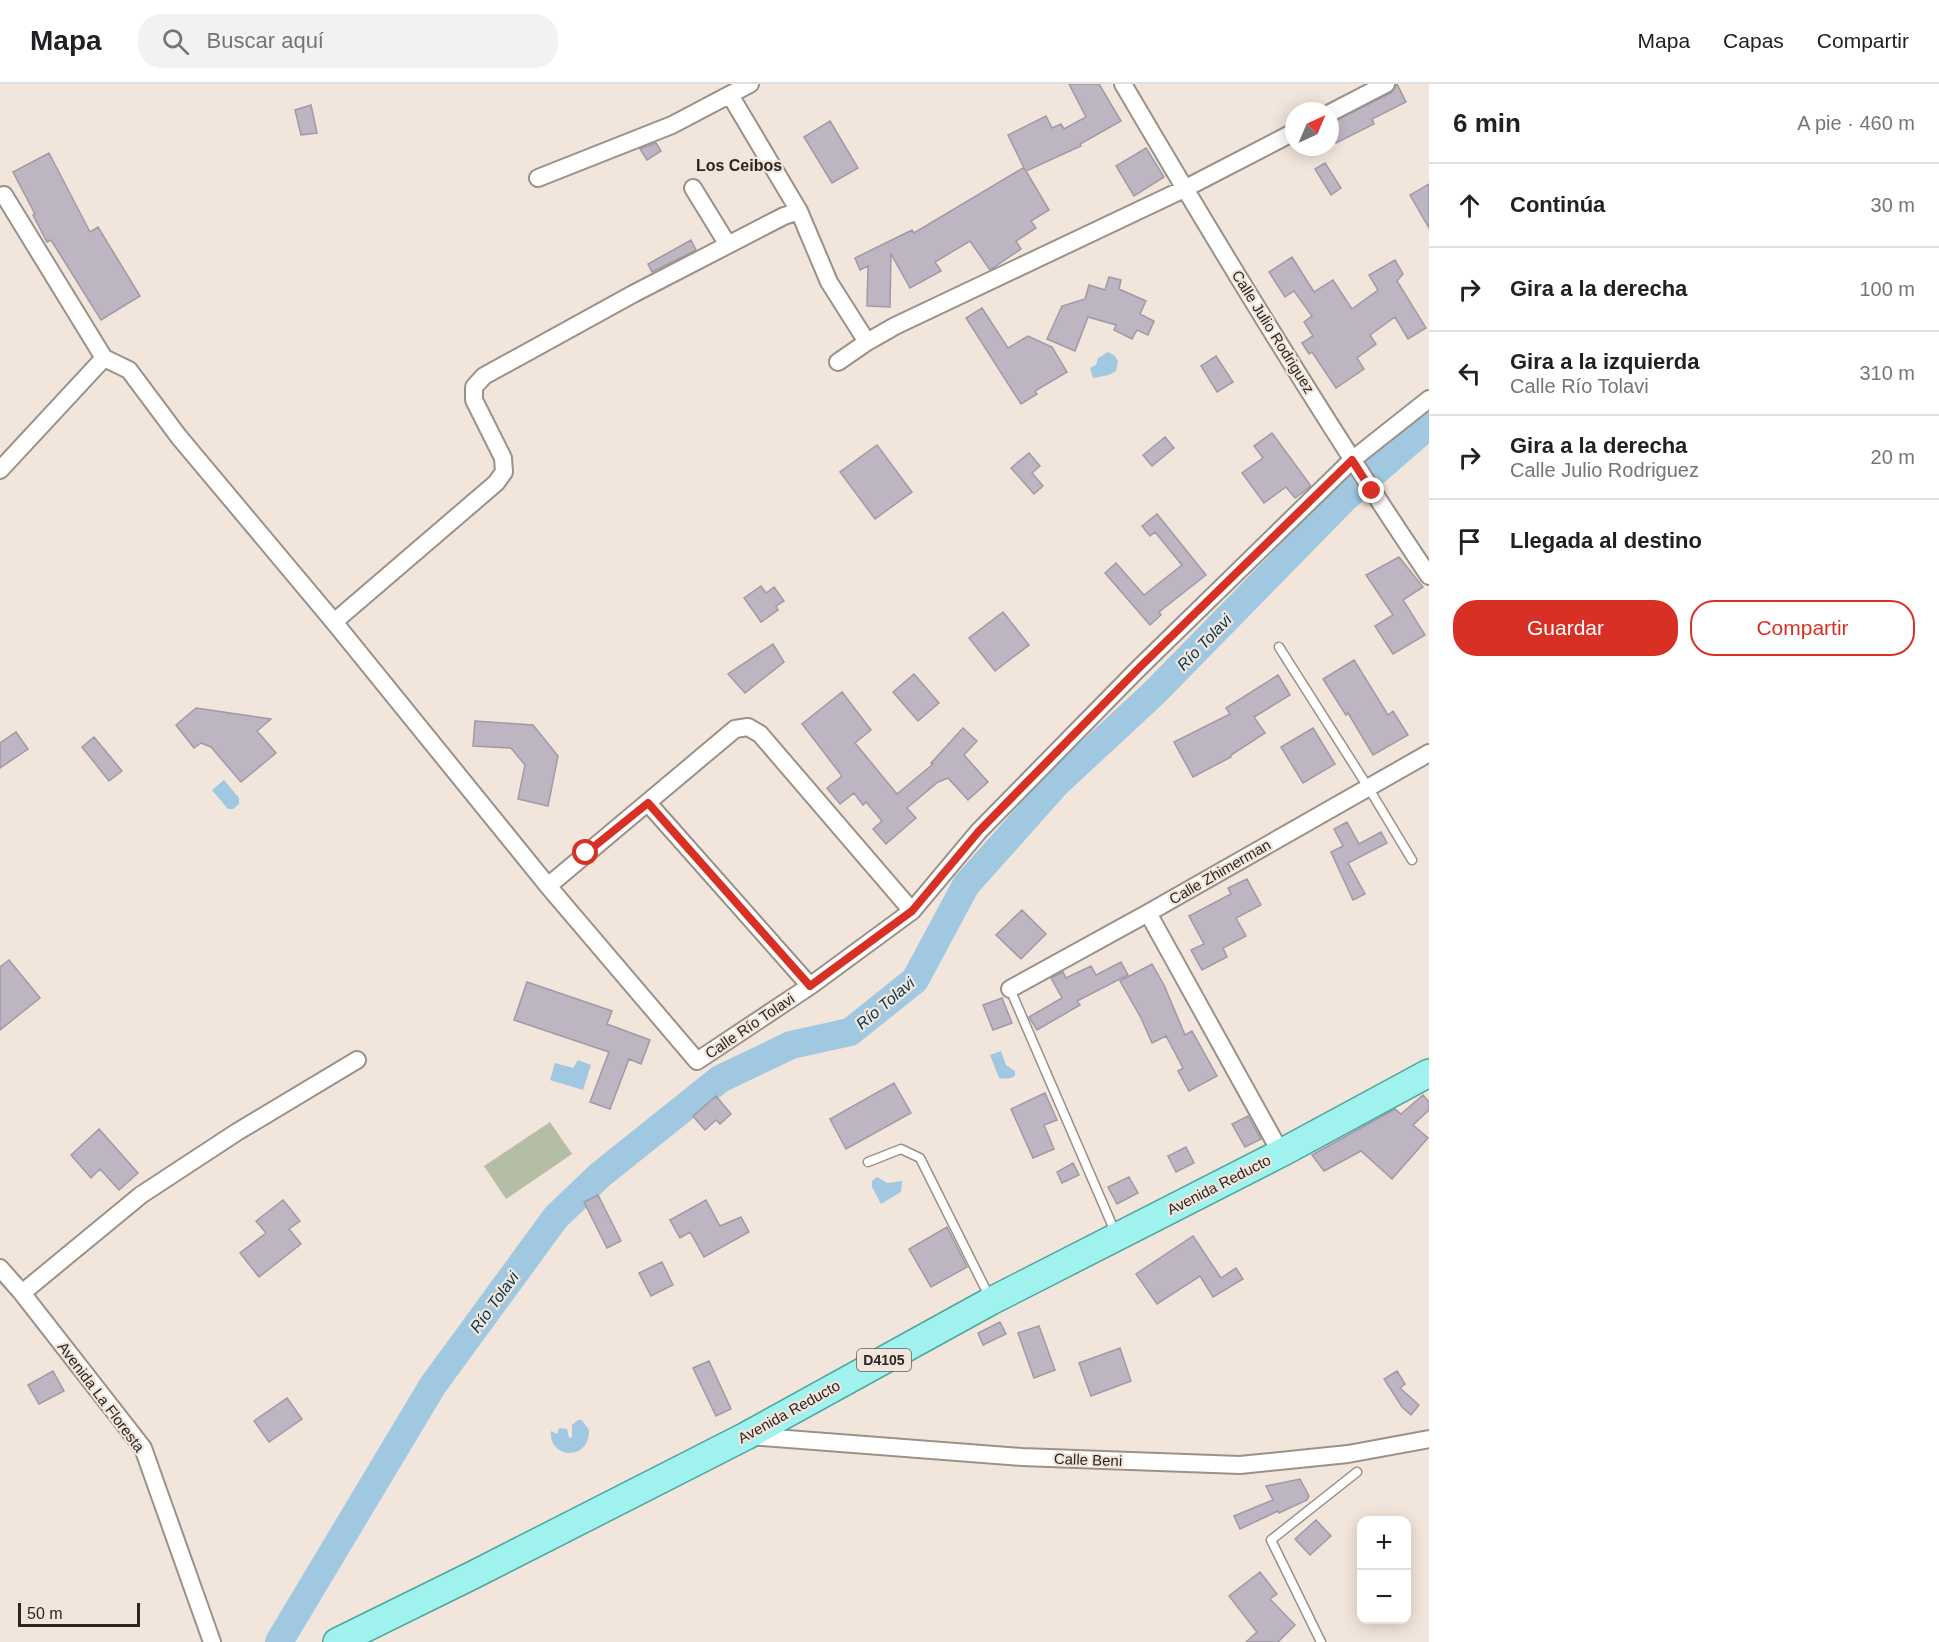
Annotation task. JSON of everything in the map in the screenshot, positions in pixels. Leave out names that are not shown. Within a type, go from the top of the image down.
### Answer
[{"type":"main road","name":"Avenida Reducto","points":[[337,1642],[484,1570],[746,1436],[991,1301],[1118,1238],[1429,1073]]},
{"type":"street","points":[[538,178],[672,125],[750,84]]},
{"type":"street","name":"Calle Julio Rodriguez","points":[[1123,84],[1184,189],[1356,467],[1429,576]]},
{"type":"street","points":[[1339,108],[1386,84]]},
{"type":"street","points":[[729,95],[799,211],[829,282],[867,342]]},
{"type":"street","points":[[837,362],[867,342],[1184,189],[1285,137]]},
{"type":"street","points":[[693,188],[728,245]]},
{"type":"street","points":[[4,195],[104,358],[129,370],[179,437],[334,622],[548,886],[735,729],[748,727],[760,734],[912,911]]},
{"type":"street","points":[[334,622],[496,483],[504,472],[503,458],[474,400],[474,387],[484,376],[633,294],[784,216],[799,211]]},
{"type":"street","points":[[0,470],[104,358]]},
{"type":"street","name":"Calle Río Tolavi","points":[[548,886],[697,1060],[810,986],[912,911],[979,831],[1138,669],[1429,399]]},
{"type":"street","name":"Calle Zhimerman","points":[[1010,989],[1429,753]]},
{"type":"street","points":[[648,803],[810,986]]},
{"type":"street","points":[[1148,913],[1281,1153]]},
{"type":"street","points":[[22,1293],[141,1195],[237,1132],[357,1060]]},
{"type":"street","name":"Avenida La Floresta","points":[[0,1268],[143,1448],[213,1642]]},
{"type":"street","name":"Calle Beni","points":[[746,1436],[1023,1457],[1240,1465],[1348,1454],[1429,1439]]},
{"type":"lane","points":[[1279,646],[1412,860]]},
{"type":"lane","points":[[1010,989],[1118,1238]]},
{"type":"lane","points":[[868,1162],[901,1149],[920,1158],[991,1301]]},
{"type":"lane","points":[[1321,1642],[1271,1540],[1357,1472]]},
{"type":"green space","points":[[550,1122],[572,1154],[506,1199],[484,1166]]},
{"type":"water","points":[[1108,352],[1118,361],[1116,371],[1093,378],[1090,368],[1096,365],[1098,358]]},
{"type":"water","points":[[224,780],[239,798],[239,804],[233,809],[228,809],[212,790]]},
{"type":"water","points":[[1001,1051],[1006,1065],[1015,1071],[1015,1076],[1007,1079],[999,1078],[990,1055]]},
{"type":"water","points":[[578,1060],[591,1065],[583,1090],[550,1080],[555,1063],[573,1068]]},
{"type":"water","points":[[877,1177],[887,1183],[902,1181],[901,1192],[881,1204],[872,1187],[872,1181]]},
{"type":"water","points":[[582,1420],[589,1430],[588,1440],[577,1452],[562,1451],[552,1440],[551,1431],[557,1434],[559,1428],[567,1429],[569,1438],[572,1437],[572,1425]]},
{"type":"building","points":[[1069,84],[1099,84],[1121,121],[1080,144],[1081,146],[1026,171],[1049,210],[1031,221],[1036,228],[1016,241],[1021,249],[990,270],[970,241],[935,262],[941,271],[910,288],[891,254],[890,307],[867,306],[868,266],[860,270],[855,258],[912,230],[914,233],[1023,168],[1025,170],[1008,135],[1046,116],[1052,128],[1061,124],[1064,129],[1086,117]]},
{"type":"building","points":[[1397,84],[1406,102],[1372,119],[1374,124],[1339,142],[1339,119],[1391,93]]},
{"type":"building","points":[[311,105],[317,133],[301,135],[295,110]]},
{"type":"building","points":[[830,121],[858,168],[832,183],[804,137]]},
{"type":"building","points":[[656,143],[661,151],[647,160],[640,149]]},
{"type":"building","points":[[1146,148],[1164,177],[1134,196],[1116,166]]},
{"type":"building","points":[[49,153],[90,232],[98,227],[140,296],[101,320],[51,240],[47,242],[13,172]]},
{"type":"building","points":[[1325,163],[1341,188],[1331,195],[1315,169]]},
{"type":"building","points":[[1429,184],[1429,228],[1410,195]]},
{"type":"building","points":[[691,240],[696,250],[652,272],[648,264]]},
{"type":"building","points":[[1292,257],[1314,292],[1333,280],[1352,309],[1378,290],[1369,275],[1395,260],[1403,274],[1397,281],[1426,328],[1408,339],[1395,317],[1370,335],[1376,344],[1357,358],[1364,369],[1336,388],[1312,352],[1309,354],[1302,343],[1313,336],[1304,322],[1312,316],[1294,291],[1285,297],[1269,272]]},
{"type":"building","points":[[1109,277],[1121,280],[1119,289],[1146,301],[1140,314],[1154,321],[1148,335],[1137,330],[1132,339],[1114,330],[1116,325],[1088,317],[1075,351],[1047,339],[1062,306],[1085,299],[1089,285],[1105,290]]},
{"type":"building","points":[[982,308],[1008,348],[1028,336],[1052,347],[1067,372],[1035,391],[1037,394],[1021,404],[966,318]]},
{"type":"building","points":[[1216,356],[1233,382],[1217,392],[1201,366]]},
{"type":"building","points":[[1272,433],[1311,486],[1295,498],[1286,487],[1264,503],[1242,473],[1263,458],[1254,446]]},
{"type":"building","points":[[1165,437],[1174,448],[1152,466],[1143,455]]},
{"type":"building","points":[[877,445],[912,492],[875,519],[840,472]]},
{"type":"building","points":[[1029,453],[1040,466],[1032,473],[1043,486],[1034,494],[1011,468]]},
{"type":"building","points":[[1157,514],[1206,575],[1159,612],[1161,615],[1150,625],[1105,573],[1116,563],[1144,595],[1182,565],[1155,532],[1150,536],[1142,526]]},
{"type":"building","points":[[1399,557],[1423,587],[1403,600],[1425,635],[1393,654],[1375,626],[1393,615],[1366,575]]},
{"type":"building","points":[[761,586],[766,593],[774,587],[784,601],[776,606],[778,610],[761,622],[744,598]]},
{"type":"building","points":[[1003,612],[1029,645],[995,671],[969,638]]},
{"type":"building","points":[[773,644],[784,662],[745,693],[728,674]]},
{"type":"building","points":[[1354,660],[1388,715],[1393,711],[1408,735],[1373,755],[1348,713],[1346,715],[1323,679]]},
{"type":"building","points":[[914,674],[939,703],[918,721],[893,692]]},
{"type":"building","points":[[1278,675],[1290,695],[1254,717],[1265,733],[1231,757],[1193,777],[1174,742],[1230,714],[1226,708]]},
{"type":"building","points":[[842,692],[871,730],[855,743],[897,794],[933,764],[931,763],[963,728],[977,741],[964,755],[988,782],[968,800],[948,778],[938,782],[907,808],[916,818],[886,844],[873,829],[882,821],[866,802],[863,805],[854,793],[840,804],[827,788],[842,776],[802,724]]},
{"type":"building","points":[[196,708],[271,719],[257,731],[276,753],[241,782],[211,747],[201,743],[194,748],[176,725]]},
{"type":"building","points":[[475,721],[533,725],[558,756],[548,806],[518,799],[525,765],[511,748],[473,746]]},
{"type":"building","points":[[1313,728],[1335,764],[1303,783],[1281,747]]},
{"type":"building","points":[[16,732],[28,749],[0,768],[0,743]]},
{"type":"building","points":[[94,737],[122,771],[109,781],[82,747]]},
{"type":"building","points":[[1347,822],[1359,844],[1381,832],[1387,843],[1348,863],[1365,894],[1353,900],[1331,852],[1343,846],[1334,829]]},
{"type":"building","points":[[1247,879],[1261,905],[1236,918],[1246,936],[1223,948],[1227,957],[1202,970],[1191,950],[1204,944],[1189,916],[1231,894],[1228,888]]},
{"type":"building","points":[[1022,910],[1046,934],[1021,959],[996,935]]},
{"type":"building","points":[[9,960],[40,998],[0,1030],[0,967]]},
{"type":"building","points":[[1121,962],[1128,975],[1077,1001],[1080,1005],[1037,1030],[1029,1017],[1062,998],[1051,978],[1063,972],[1066,978],[1091,966],[1096,975]]},
{"type":"building","points":[[1152,964],[1164,985],[1185,1035],[1192,1031],[1217,1076],[1189,1091],[1178,1071],[1183,1068],[1166,1036],[1152,1043],[1120,981]]},
{"type":"building","points":[[527,982],[612,1011],[607,1024],[650,1040],[641,1064],[629,1059],[610,1109],[590,1102],[609,1052],[514,1020]]},
{"type":"building","points":[[1002,998],[1012,1023],[993,1030],[983,1005]]},
{"type":"building","points":[[894,1083],[911,1113],[846,1149],[830,1119]]},
{"type":"building","points":[[1045,1093],[1057,1120],[1044,1125],[1054,1149],[1033,1158],[1011,1109]]},
{"type":"building","points":[[1423,1095],[1429,1102],[1429,1110],[1413,1125],[1428,1138],[1392,1179],[1361,1151],[1324,1171],[1312,1155],[1395,1109],[1401,1114]]},
{"type":"building","points":[[716,1096],[731,1114],[720,1124],[716,1120],[705,1130],[693,1116]]},
{"type":"building","points":[[1248,1116],[1261,1139],[1245,1147],[1232,1124]]},
{"type":"building","points":[[99,1129],[138,1173],[119,1190],[100,1169],[91,1178],[71,1155]]},
{"type":"building","points":[[1186,1147],[1194,1163],[1176,1172],[1168,1156]]},
{"type":"building","points":[[1073,1163],[1079,1175],[1062,1183],[1057,1172]]},
{"type":"building","points":[[1129,1177],[1138,1193],[1117,1204],[1108,1187]]},
{"type":"building","points":[[598,1195],[621,1241],[607,1248],[584,1202]]},
{"type":"building","points":[[283,1200],[300,1221],[289,1229],[301,1244],[259,1277],[240,1253],[266,1233],[256,1221]]},
{"type":"building","points":[[706,1200],[720,1226],[741,1217],[749,1232],[704,1257],[690,1232],[680,1238],[670,1220]]},
{"type":"building","points":[[947,1227],[967,1267],[931,1287],[909,1249]]},
{"type":"building","points":[[1193,1236],[1221,1278],[1236,1268],[1243,1279],[1213,1297],[1200,1276],[1157,1304],[1136,1274]]},
{"type":"building","points":[[662,1262],[673,1285],[651,1296],[639,1273]]},
{"type":"building","points":[[1000,1322],[1006,1334],[983,1345],[978,1333]]},
{"type":"building","points":[[1039,1326],[1055,1370],[1034,1378],[1018,1333]]},
{"type":"building","points":[[1120,1348],[1131,1381],[1091,1396],[1079,1363]]},
{"type":"building","points":[[709,1361],[731,1409],[716,1416],[693,1368]]},
{"type":"building","points":[[53,1371],[64,1391],[39,1404],[28,1385]]},
{"type":"building","points":[[1397,1371],[1405,1384],[1400,1388],[1419,1405],[1411,1415],[1402,1407],[1384,1379]]},
{"type":"building","points":[[287,1398],[302,1419],[269,1442],[254,1421]]},
{"type":"building","points":[[1300,1479],[1309,1496],[1307,1500],[1240,1529],[1234,1516],[1273,1500],[1266,1486]]},
{"type":"building","points":[[1316,1520],[1331,1536],[1310,1555],[1295,1539]]},
{"type":"building","points":[[1260,1572],[1277,1594],[1270,1599],[1295,1625],[1278,1642],[1246,1642],[1257,1632],[1229,1596]]},
{"type":"waterway","name":"Río Tolavi","points":[[279,1642],[433,1385],[556,1217],[600,1175],[720,1079],[791,1045],[850,1032],[915,980],[966,885],[1057,783],[1154,693],[1344,499],[1429,425]]},
{"type":"district","name":"Los Ceibos","points":[[739,165]]},
{"type":"route","points":[[586,853],[648,803],[810,986],[912,911],[979,831],[1138,669],[1352,460],[1372,491]]}]
